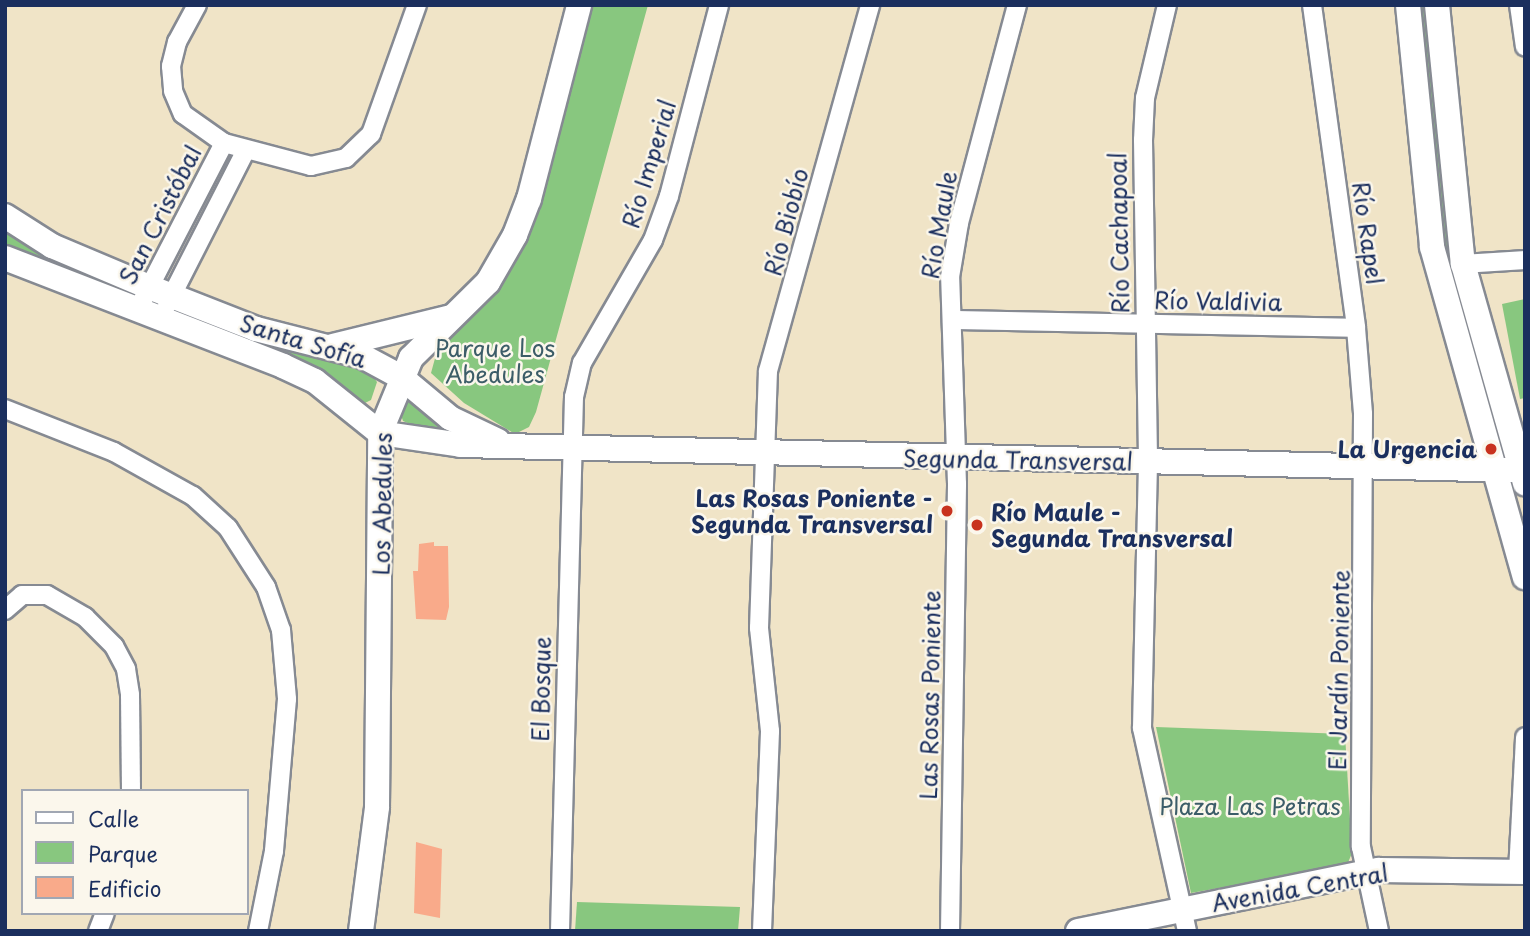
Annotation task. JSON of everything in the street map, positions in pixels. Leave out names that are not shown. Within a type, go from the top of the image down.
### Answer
[{"type":"street","name":"San Cristóbal","points":[[197,5],[173,54],[173,91],[191,124],[225,144],[246,152],[311,166],[335,163],[356,151],[371,134],[417,5]]},
{"type":"street","name":"Los Abedules","points":[[361,931],[377,807],[380,433],[411,358],[488,282],[515,235],[529,199],[579,5]]},
{"type":"street","name":"Río Imperial","points":[[570,448],[578,377],[653,240],[665,207],[719,5]]},
{"type":"street","name":"Río Biobío","points":[[762,931],[770,731],[758,628],[768,371],[870,5]]},
{"type":"street","name":"Río Maule","points":[[957,459],[950,277],[959,223],[1017,5]]},
{"type":"street","name":"Río Cachapoal","points":[[1167,5],[1145,98],[1144,324],[1148,463],[1143,741],[1185,920]]},
{"type":"street","name":"Río Rapel","points":[[1312,5],[1356,328],[1366,467]]},
{"type":"street","points":[[1408,5],[1432,247],[1525,577]]},
{"type":"street","points":[[1437,5],[1463,264],[1523,475]]},
{"type":"street","points":[[1519,5],[1525,47]]},
{"type":"street","name":"San Cristóbal","points":[[161,291],[225,144]]},
{"type":"street","name":"San Cristóbal","points":[[149,314],[246,152]]},
{"type":"street","name":"Santa Sofía","points":[[5,216],[52,246],[256,329],[362,356],[401,377],[450,418],[512,446]]},
{"type":"street","name":"Santa Sofía","points":[[5,258],[315,380],[380,433]]},
{"type":"street","points":[[1463,264],[1525,260]]},
{"type":"street","points":[[330,347],[452,317]]},
{"type":"street","name":"Río Valdivia","points":[[952,320],[1356,328]]},
{"type":"street","points":[[5,409],[114,452],[193,496],[228,528],[266,587],[281,630],[287,699],[274,851],[258,931]]},
{"type":"street","points":[[5,422],[43,422]]},
{"type":"street","points":[[380,433],[461,445],[512,446]]},
{"type":"street","name":"Segunda Transversal","points":[[512,446],[957,459],[1494,470],[1523,475]]},
{"type":"street","name":"El Bosque","points":[[560,931],[570,448]]},
{"type":"street","name":"Las Rosas Poniente","points":[[950,931],[957,459]]},
{"type":"street","name":"El Jardín Poniente","points":[[1366,467],[1361,846],[1379,931]]},
{"type":"street","points":[[5,610],[22,595],[47,595],[85,617],[114,646],[126,669],[130,695],[131,789]]},
{"type":"street","points":[[1521,872],[1525,737]]},
{"type":"street","name":"Avenida Central","points":[[1078,931],[1185,920],[1366,873],[1521,872]]},
{"type":"green space","name":"Parque Los Abedules","points":[[586,5],[648,5],[536,412],[529,427],[515,434],[464,403],[431,373],[437,351],[536,202],[560,132]]},
{"type":"green space","points":[[1419,5],[1427,5],[1444,210],[1457,271],[1511,455],[1497,452],[1443,243]]},
{"type":"green space","points":[[5,232],[47,257],[123,286],[125,293],[5,248]]},
{"type":"green space","points":[[1525,299],[1525,398],[1520,399],[1502,304]]},
{"type":"green space","points":[[187,310],[369,371],[377,382],[371,400],[359,406],[184,318]]},
{"type":"green space","points":[[411,396],[455,433],[431,433],[403,421],[399,409]]},
{"type":"green space","name":"Plaza Las Petras","points":[[1156,727],[1345,734],[1352,853],[1347,865],[1191,893]]},
{"type":"green space","points":[[577,902],[740,907],[738,931],[575,931]]},
{"type":"building","points":[[434,542],[434,546],[448,546],[449,607],[446,620],[416,619],[413,571],[418,571],[419,544]]},
{"type":"building","points":[[416,842],[442,849],[440,918],[414,913]]},
{"type":"place","name":"La Urgencia","points":[[1491,449]]},
{"type":"place","name":"Las Rosas Poniente - Segunda Transversal","points":[[947,511]]},
{"type":"place","name":"Río Maule - Segunda Transversal","points":[[977,525]]}]
